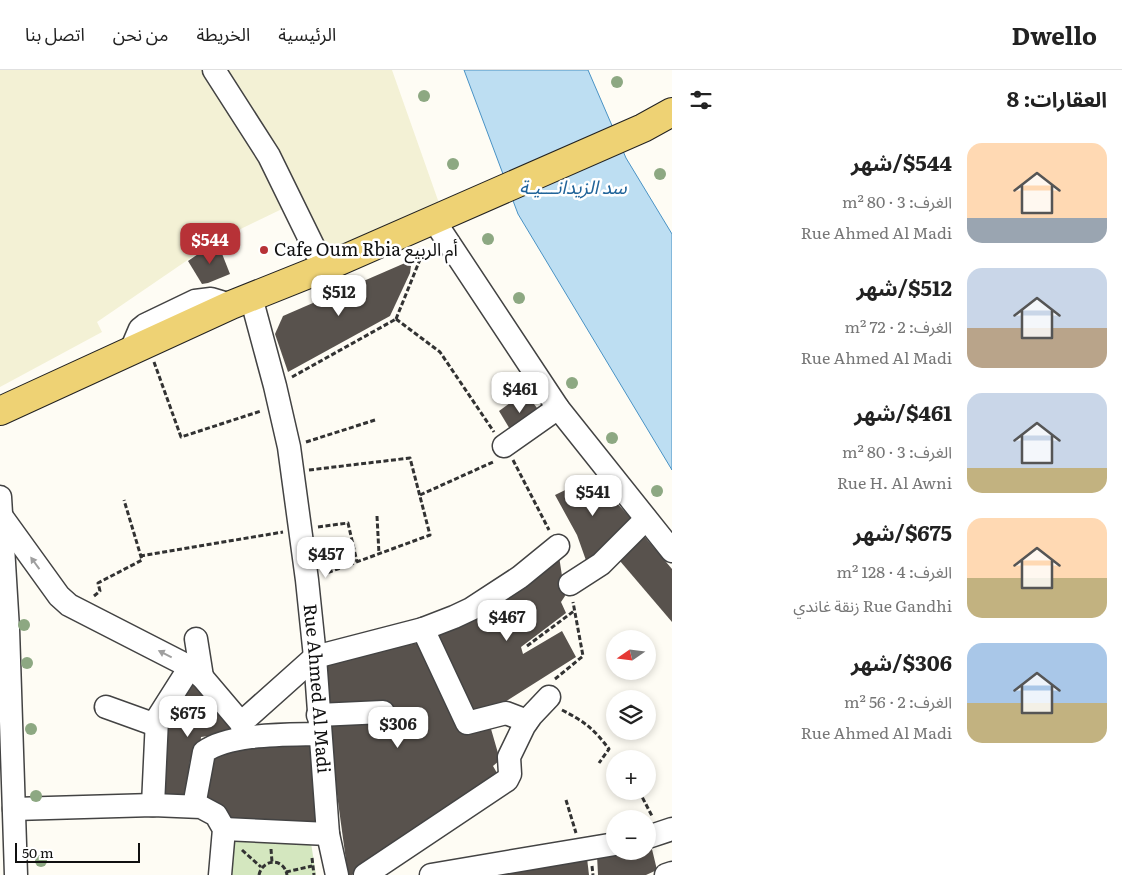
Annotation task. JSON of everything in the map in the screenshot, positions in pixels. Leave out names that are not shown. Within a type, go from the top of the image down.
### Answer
[{"type":"main road","points":[[0,411],[139,346],[643,128],[672,112]]},
{"type":"street","points":[[214,70],[269,156],[319,258],[326,266]]},
{"type":"street","points":[[433,218],[558,408],[672,552]]},
{"type":"street","name":"Rue Ahmed Al Madi","points":[[241,301],[277,396],[289,447],[307,580],[315,658],[328,834],[337,875]]},
{"type":"street","points":[[507,450],[558,408]]},
{"type":"street","points":[[1,507],[59,596],[78,610],[196,672],[243,730]]},
{"type":"street","points":[[1,507],[4,627],[16,875]]},
{"type":"street","points":[[570,584],[601,564],[646,519]]},
{"type":"street","points":[[194,806],[204,752],[243,730],[315,658],[423,629],[471,609],[520,577],[558,546]]},
{"type":"street","points":[[423,629],[467,723],[506,713],[527,721]]},
{"type":"street","points":[[153,805],[157,719],[196,672],[196,639]]},
{"type":"street","points":[[374,873],[506,780],[510,774],[509,756],[527,721],[549,697]]},
{"type":"street","points":[[106,707],[156,725]]},
{"type":"street","points":[[243,730],[319,724],[383,712]]},
{"type":"street","points":[[14,809],[153,805],[194,806],[201,808],[216,815],[230,836],[220,875]]},
{"type":"street","points":[[656,834],[672,829]]},
{"type":"street","points":[[230,836],[328,834]]},
{"type":"street","points":[[432,875],[606,846]]},
{"type":"street","points":[[666,875],[672,873]]},
{"type":"path","points":[[139,346],[181,437],[277,396],[396,318],[421,257]]},
{"type":"path","points":[[396,318],[440,352],[507,450],[558,546]]},
{"type":"path","points":[[289,447],[375,420]]},
{"type":"path","points":[[420,495],[507,450]]},
{"type":"path","points":[[292,472],[410,458],[430,535],[307,580]]},
{"type":"path","points":[[78,610],[100,591],[98,583],[142,560],[124,500]]},
{"type":"path","points":[[377,516],[379,554]]},
{"type":"path","points":[[140,556],[300,529],[348,523],[357,562]]},
{"type":"path","points":[[570,584],[583,656],[547,685],[549,697],[554,706],[586,722],[609,749],[599,763]]},
{"type":"path","points":[[527,646],[574,611]]},
{"type":"path","points":[[566,800],[581,850]]},
{"type":"path","points":[[230,836],[261,868]]},
{"type":"path","points":[[270,844],[272,862]]},
{"type":"path","points":[[259,875],[261,868],[265,864],[272,862],[282,865],[286,874],[312,866]]},
{"type":"shaded area","points":[[0,70],[392,70],[440,206],[331,259],[282,209],[214,242],[97,322],[102,332],[0,387]]},
{"type":"green space","points":[[233,839],[311,843],[316,875],[230,875]]},
{"type":"water","name":"سد الزيدانـــيـة","points":[[464,70],[588,70],[626,158],[672,234],[672,470],[518,214]]},
{"type":"building","points":[[217,241],[230,274],[202,284],[188,261]]},
{"type":"building","points":[[405,263],[411,266],[410,273],[390,316],[288,372],[275,334],[283,316]]},
{"type":"building","points":[[525,392],[543,416],[514,436],[499,411]]},
{"type":"building","points":[[592,477],[633,520],[588,566],[577,535],[555,495]]},
{"type":"building","points":[[639,530],[672,569],[672,622],[614,554]]},
{"type":"building","points":[[559,556],[565,596],[561,602],[566,613],[521,647],[523,654],[562,631],[576,657],[492,710],[471,719],[433,635]]},
{"type":"building","points":[[423,642],[468,732],[489,722],[500,760],[493,766],[497,773],[352,875],[348,875],[327,721],[376,718],[389,736],[424,726],[423,721],[393,724],[388,706],[325,706],[319,662]]},
{"type":"building","points":[[192,678],[233,728],[224,734],[201,737],[199,757],[190,761],[187,788],[191,797],[159,797],[166,725]]},
{"type":"building","points":[[310,741],[318,822],[227,818],[202,798],[211,752]]},
{"type":"building","points":[[606,853],[606,860],[655,860],[657,870],[646,875],[598,875],[597,855]]},
{"type":"building","points":[[587,858],[589,875],[467,875]]},
{"type":"place","name":"Cafe Oum Rbia أم الربيع","points":[[264,250]]}]
